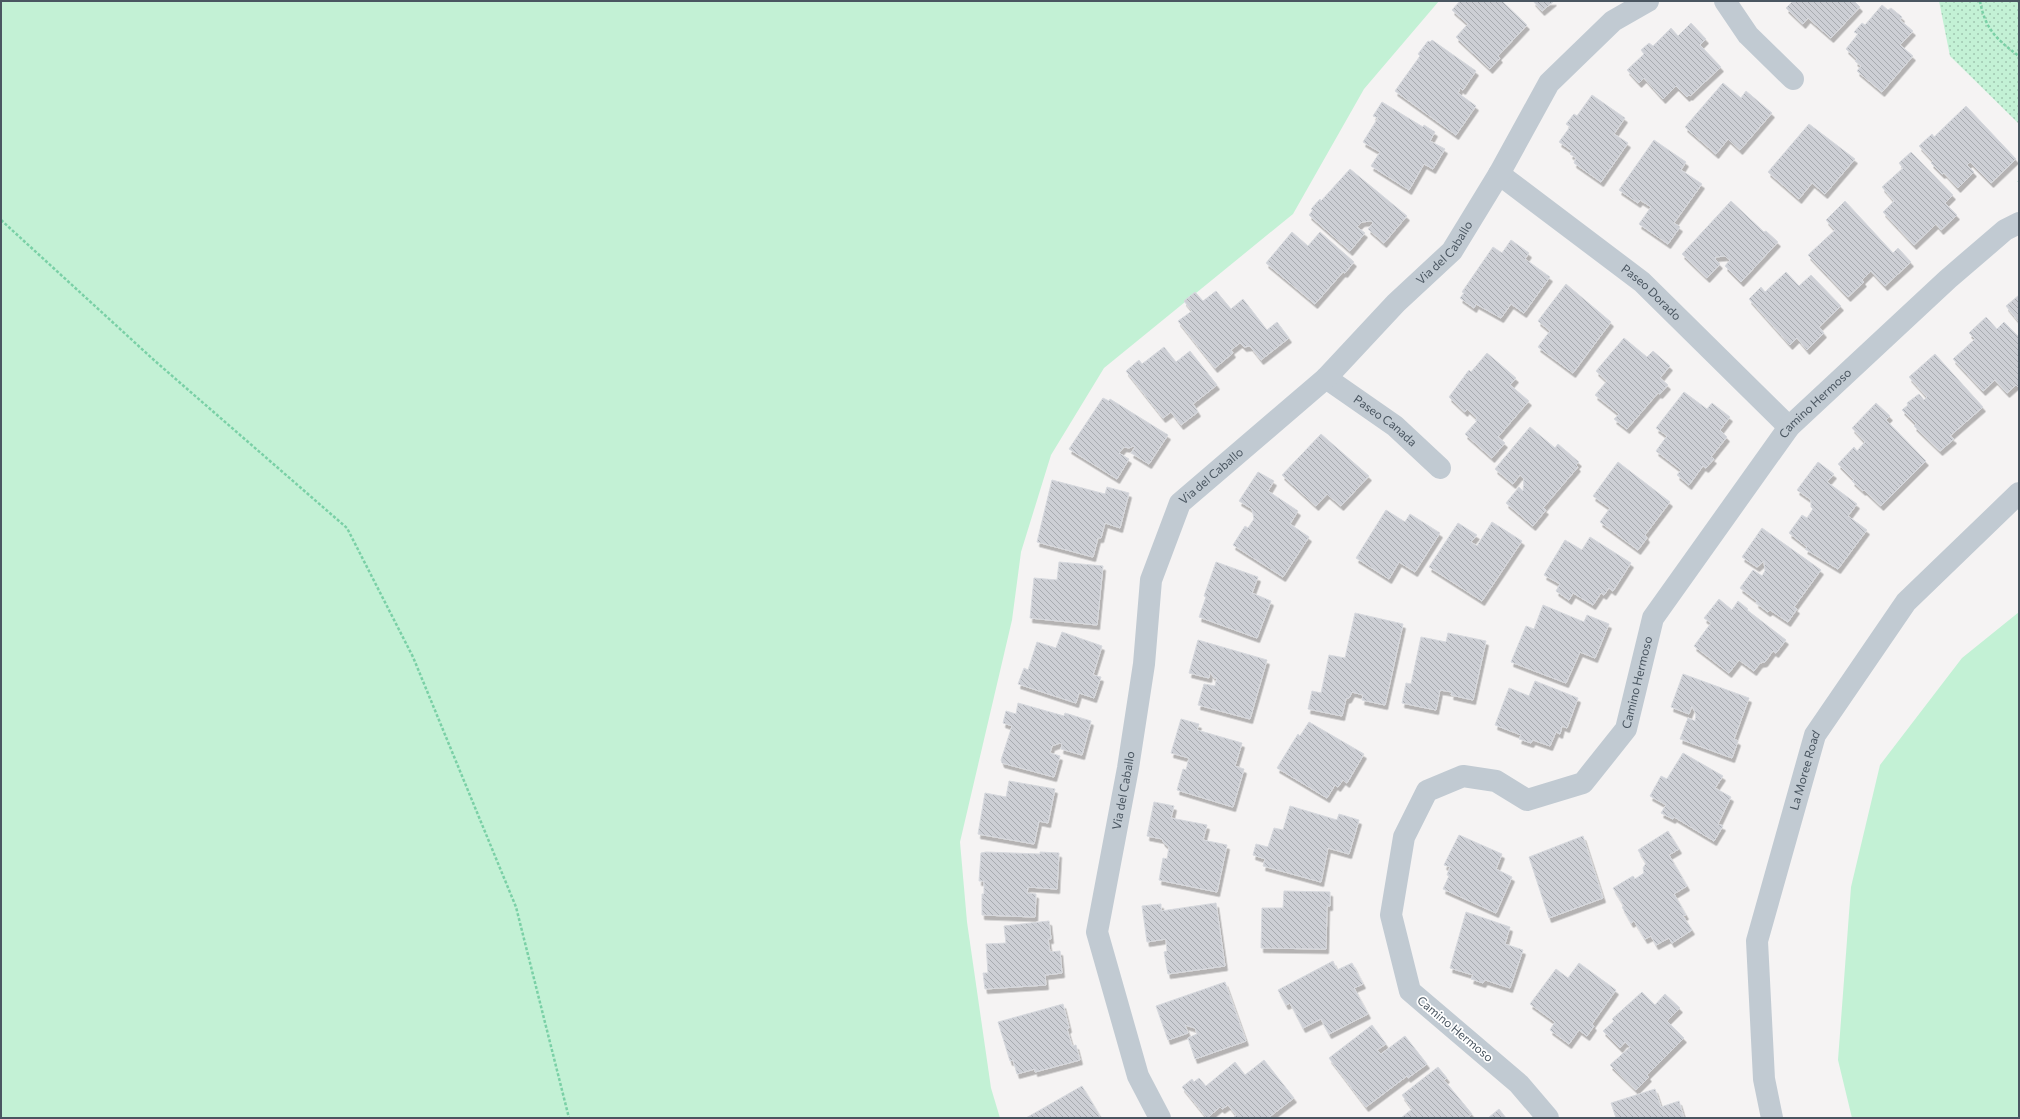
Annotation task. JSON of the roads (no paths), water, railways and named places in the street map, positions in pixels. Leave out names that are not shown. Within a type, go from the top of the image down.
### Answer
[{"type":"street","name":"Via del Caballo","points":[[1160,1118],[1138,1076],[1097,932],[1128,768],[1144,664],[1151,580],[1180,503],[1326,378],[1396,303],[1452,251],[1499,174],[1549,83],[1613,21],[1648,1]]},
{"type":"street","points":[[1725,1],[1748,35],[1793,79]]},
{"type":"street","name":"Paseo Dorado","points":[[1499,174],[1642,282],[1789,427]]},
{"type":"street","name":"Camino Hermoso","points":[[1548,1118],[1519,1084],[1410,992],[1392,915],[1404,837],[1427,791],[1463,776],[1496,781],[1527,800],[1583,783],[1626,729],[1653,618],[1789,427],[1948,279],[2004,230],[2019,223]]},
{"type":"street","name":"Paseo Canada","points":[[1326,378],[1395,426],[1440,468]]},
{"type":"street","name":"La Moree Road","points":[[1772,1118],[1764,1079],[1757,941],[1815,735],[1906,602],[2019,493]]}]
